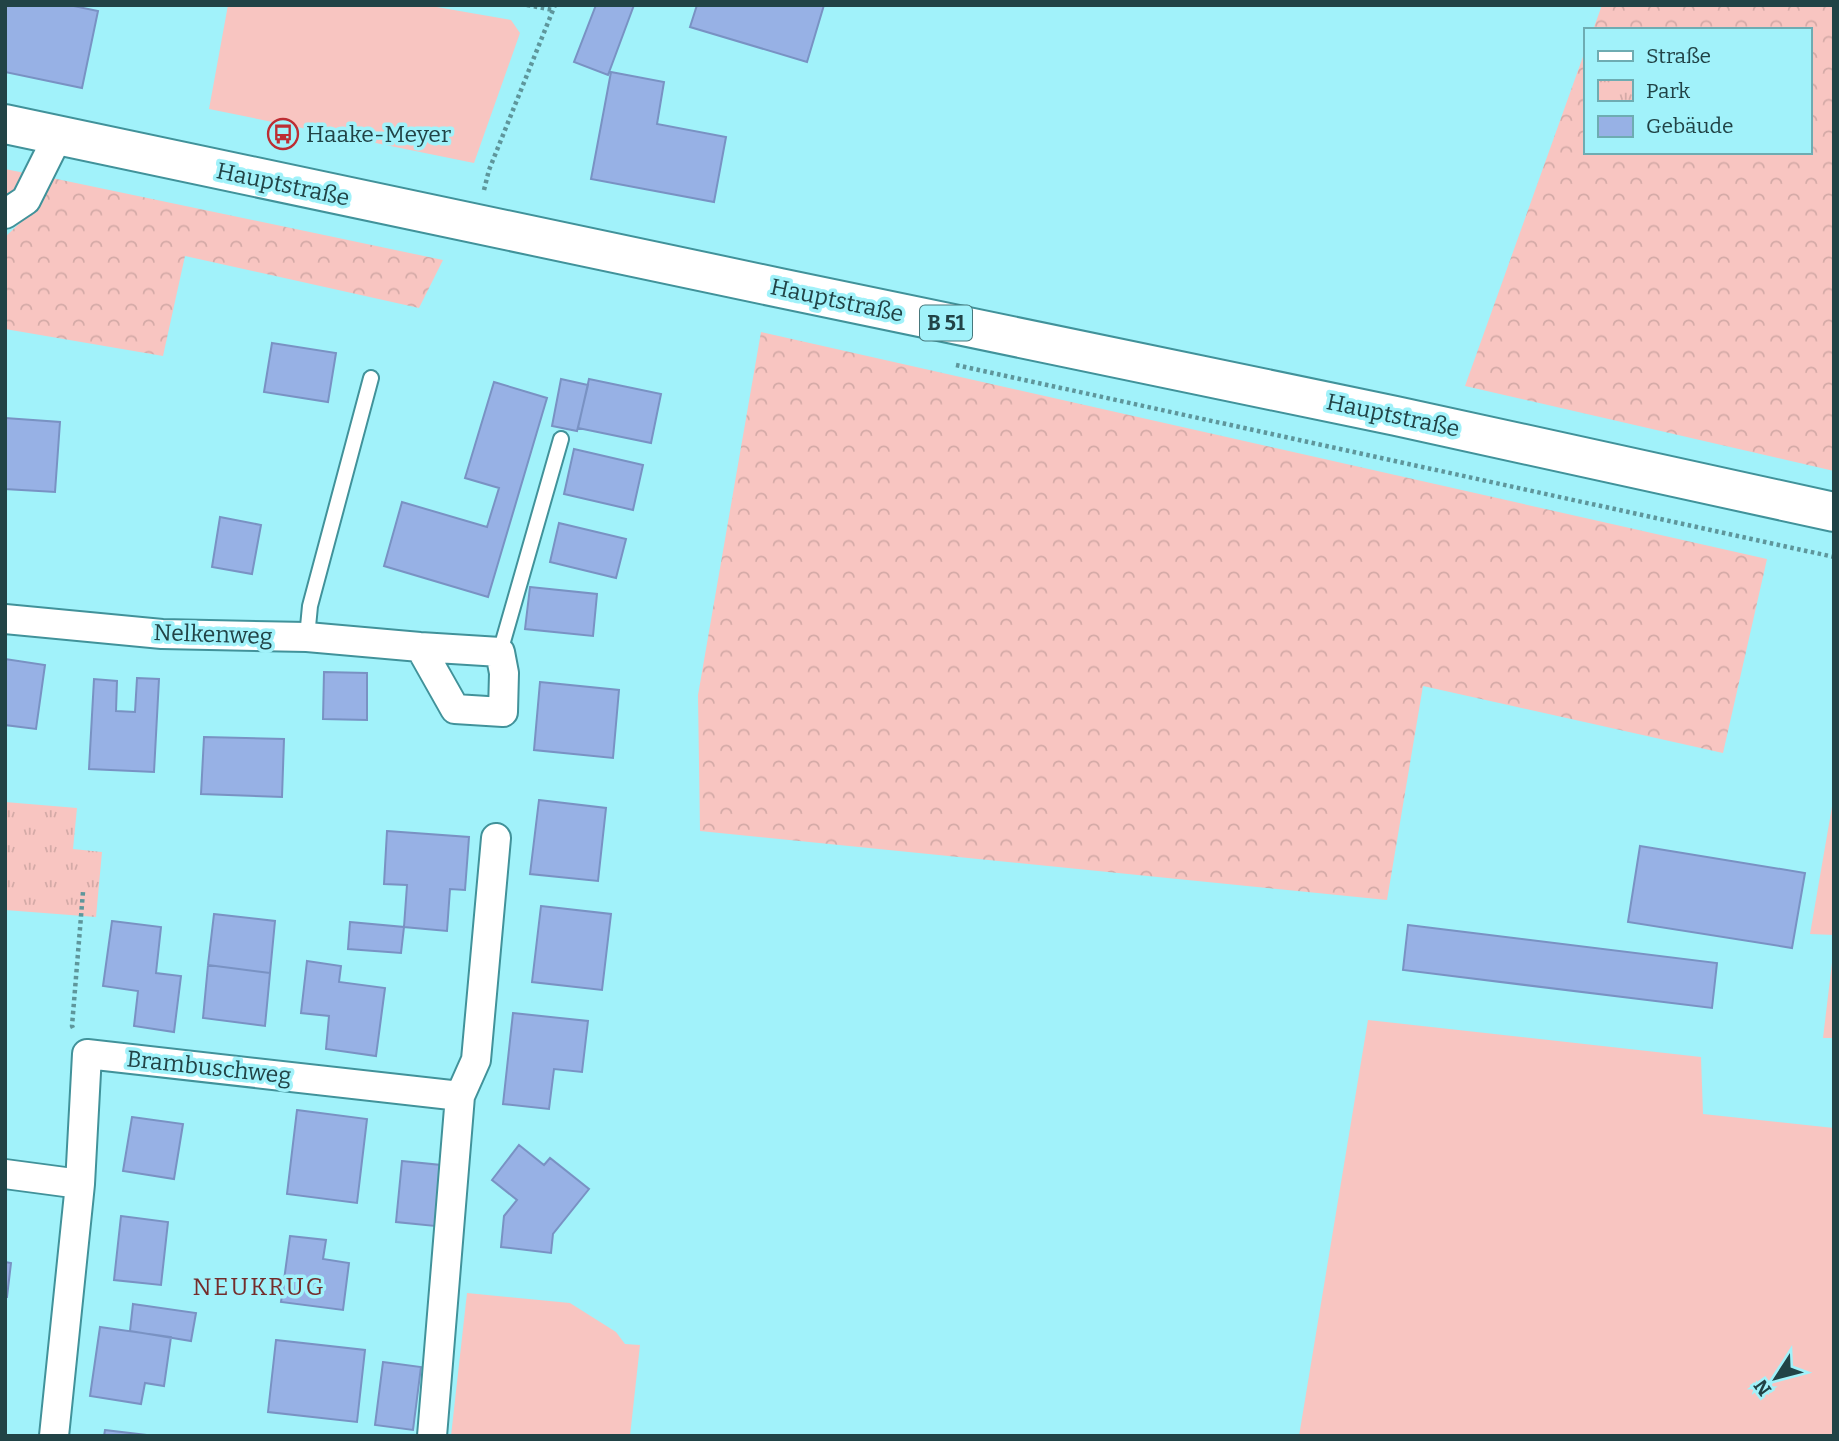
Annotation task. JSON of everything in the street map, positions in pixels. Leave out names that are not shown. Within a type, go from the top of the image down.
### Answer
[{"type":"main road","name":"Hauptstraße","points":[[5,124],[1382,413],[1834,512]]},
{"type":"street","points":[[5,214],[26,200],[58,136]]},
{"type":"street","name":"Nelkenweg","points":[[5,618],[162,634],[307,637],[500,652]]},
{"type":"street","points":[[420,647],[455,709],[503,712],[504,673],[500,652]]},
{"type":"street","points":[[432,1436],[460,1096],[476,1060],[496,838]]},
{"type":"street","points":[[54,1436],[80,1184],[87,1054]]},
{"type":"street","name":"Brambuschweg","points":[[87,1054],[460,1096]]},
{"type":"street","points":[[5,1174],[80,1184]]},
{"type":"lane","points":[[307,637],[310,606],[371,378]]},
{"type":"lane","points":[[500,652],[561,439]]},
{"type":"path","points":[[476,224],[489,170],[554,8],[527,5]]},
{"type":"path","points":[[83,892],[72,1026],[87,1054]]},
{"type":"green space","points":[[228,5],[425,5],[511,20],[520,33],[474,163],[209,109]]},
{"type":"green space","points":[[1602,5],[1834,5],[1834,471],[1465,386],[1584,54],[1584,154],[1811,154],[1811,28],[1594,28]]},
{"type":"green space","points":[[5,169],[25,173],[16,193],[5,200]]},
{"type":"green space","points":[[52,178],[443,260],[419,308],[185,256],[163,356],[5,329],[5,237],[38,206]]},
{"type":"green space","points":[[761,332],[1767,559],[1723,753],[1423,686],[1387,900],[700,831],[698,695]]},
{"type":"green space","points":[[1834,795],[1834,935],[1810,934]]},
{"type":"green space","points":[[5,802],[77,808],[73,849],[102,852],[96,917],[5,910]]},
{"type":"green space","points":[[1834,946],[1834,1038],[1823,1038]]},
{"type":"green space","points":[[1368,1020],[1701,1057],[1703,1114],[1834,1128],[1834,1436],[1299,1436]]},
{"type":"green space","points":[[467,1293],[570,1303],[616,1332],[625,1344],[640,1345],[630,1436],[451,1436]]},
{"type":"building","points":[[5,5],[69,5],[98,11],[82,88],[5,72]]},
{"type":"building","points":[[596,5],[634,5],[608,75],[574,62]]},
{"type":"building","points":[[697,5],[824,5],[807,62],[690,27]]},
{"type":"building","points":[[611,72],[664,82],[657,124],[726,137],[714,202],[591,179]]},
{"type":"building","points":[[272,343],[336,353],[328,402],[264,392]]},
{"type":"building","points":[[561,379],[588,385],[577,431],[552,426]]},
{"type":"building","points":[[589,379],[661,394],[651,443],[578,428]]},
{"type":"building","points":[[494,382],[547,398],[488,597],[384,566],[402,502],[487,527],[499,488],[465,478]]},
{"type":"building","points":[[5,418],[60,422],[55,492],[5,489]]},
{"type":"building","points":[[574,449],[643,465],[633,510],[564,494]]},
{"type":"building","points":[[220,517],[261,525],[252,574],[212,567]]},
{"type":"building","points":[[559,523],[626,539],[616,578],[550,562]]},
{"type":"building","points":[[530,587],[597,594],[593,636],[525,629]]},
{"type":"building","points":[[5,659],[45,665],[36,729],[5,725]]},
{"type":"building","points":[[324,672],[367,673],[367,720],[323,719]]},
{"type":"building","points":[[137,678],[159,679],[154,772],[89,769],[94,679],[117,681],[116,711],[135,712]]},
{"type":"building","points":[[540,682],[619,690],[613,758],[534,750]]},
{"type":"building","points":[[204,737],[284,739],[282,797],[201,794]]},
{"type":"building","points":[[539,800],[606,808],[598,881],[530,874]]},
{"type":"building","points":[[387,831],[469,837],[465,890],[450,889],[447,931],[404,927],[407,885],[384,884]]},
{"type":"building","points":[[1640,846],[1805,873],[1792,948],[1628,922]]},
{"type":"building","points":[[541,906],[611,914],[602,990],[532,982]]},
{"type":"building","points":[[214,914],[275,921],[270,973],[208,965]]},
{"type":"building","points":[[112,921],[161,927],[156,973],[181,976],[174,1032],[134,1026],[138,991],[103,986]]},
{"type":"building","points":[[350,922],[404,927],[401,953],[348,949]]},
{"type":"building","points":[[1408,925],[1717,963],[1712,1008],[1403,970]]},
{"type":"building","points":[[307,961],[341,966],[339,982],[385,988],[376,1056],[326,1049],[329,1016],[301,1013]]},
{"type":"building","points":[[208,965],[270,973],[265,1026],[203,1018]]},
{"type":"building","points":[[513,1013],[588,1021],[582,1072],[554,1069],[549,1109],[503,1104]]},
{"type":"building","points":[[297,1110],[367,1119],[357,1203],[287,1194]]},
{"type":"building","points":[[132,1117],[183,1124],[174,1179],[123,1171]]},
{"type":"building","points":[[519,1145],[544,1165],[550,1158],[589,1189],[553,1234],[551,1253],[501,1247],[504,1216],[517,1200],[492,1180]]},
{"type":"building","points":[[402,1161],[441,1165],[435,1226],[396,1222]]},
{"type":"building","points":[[121,1216],[168,1222],[161,1285],[114,1280]]},
{"type":"building","points":[[290,1236],[326,1240],[323,1259],[349,1263],[343,1310],[281,1302]]},
{"type":"building","points":[[5,1262],[11,1263],[7,1297],[5,1297]]},
{"type":"building","points":[[133,1304],[196,1313],[191,1341],[130,1331]]},
{"type":"building","points":[[100,1327],[171,1337],[164,1386],[145,1383],[141,1404],[90,1396]]},
{"type":"building","points":[[276,1340],[365,1350],[357,1422],[268,1412]]},
{"type":"building","points":[[383,1362],[421,1367],[413,1430],[375,1425]]},
{"type":"building","points":[[105,1430],[146,1435],[146,1436],[104,1436]]},
{"type":"place","name":"Haake-Meyer","points":[[283,134]]},
{"type":"district","name":"NEUKRUG","points":[[259,1287]]}]
